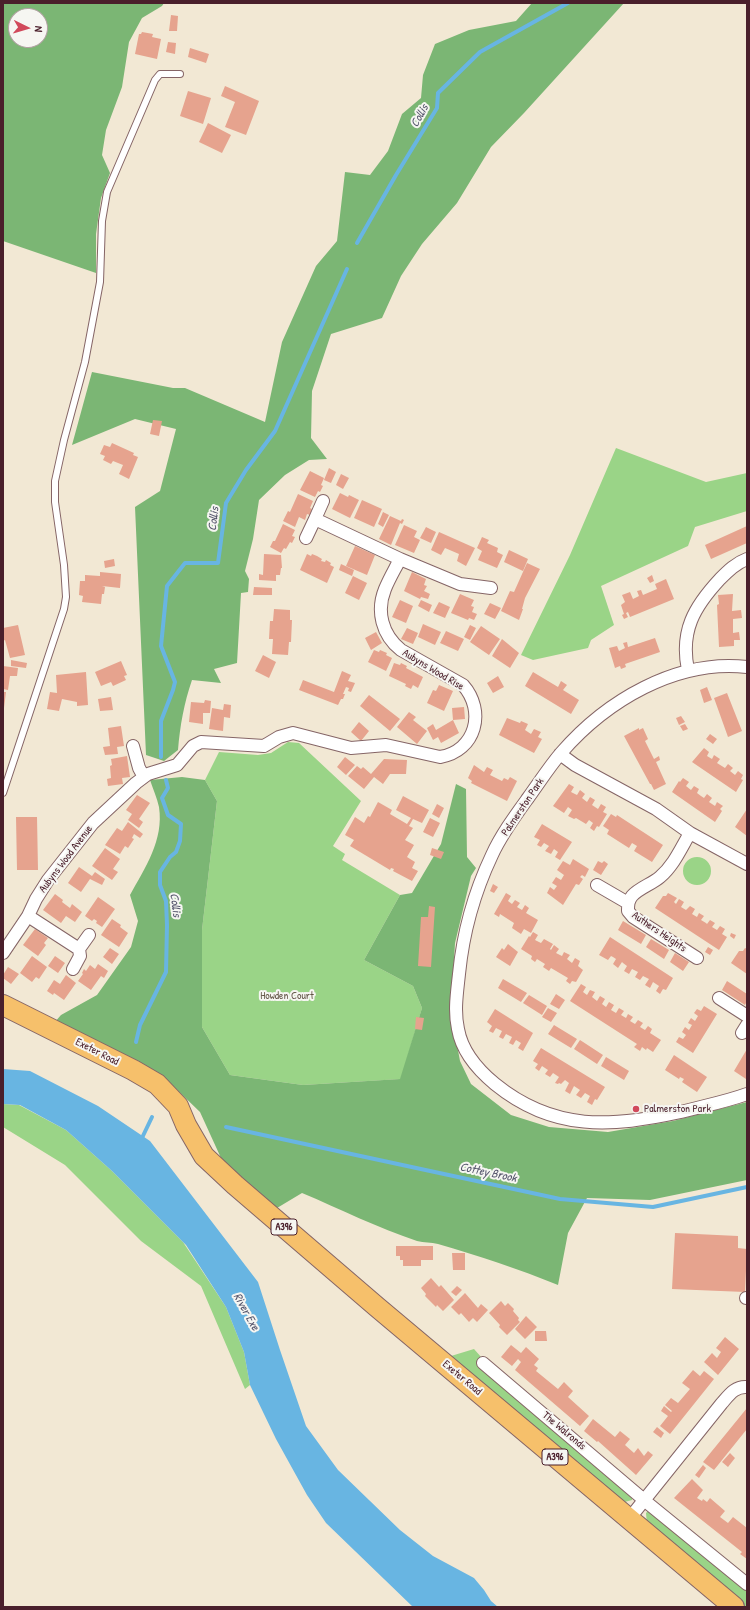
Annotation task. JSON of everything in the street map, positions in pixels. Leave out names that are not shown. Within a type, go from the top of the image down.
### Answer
[{"type":"main road","name":"Exeter Road","points":[[3,1005],[133,1070],[157,1084],[178,1106],[180,1113],[204,1156],[235,1185],[734,1607]]},
{"type":"street","points":[[306,538],[323,501]]},
{"type":"street","points":[[315,519],[400,559],[460,584],[491,588]]},
{"type":"street","name":"Aubyns Wood Rise","points":[[241,745],[264,746],[279,737],[293,733],[351,748],[386,746],[440,757],[449,756],[462,747],[472,732],[476,720],[476,710],[470,692],[463,685],[401,650],[390,640],[384,627],[381,601],[385,588],[400,559]]},
{"type":"street","points":[[688,670],[685,651],[686,639],[693,616],[700,602],[711,588],[733,567],[747,559]]},
{"type":"street","name":"Palmerston Park","points":[[747,667],[732,665],[714,666],[688,670],[663,679],[640,690],[590,723],[560,754],[515,816],[493,853],[472,905],[462,951],[456,1011],[458,1031],[471,1060],[484,1075],[515,1100],[551,1116],[575,1121],[596,1123],[626,1122],[711,1105],[747,1094]]},
{"type":"street","name":"Aubyns Wood Avenue","points":[[3,953],[28,916],[36,899],[48,880],[89,827],[144,777],[148,774],[177,765],[193,746],[201,742],[241,745]]},
{"type":"street","points":[[133,746],[139,768],[144,777]]},
{"type":"street","points":[[560,754],[575,765],[656,810],[690,833],[747,864]]},
{"type":"street","name":"Authers Heights","points":[[690,833],[675,860],[667,870],[659,878],[632,896],[628,903],[628,911],[633,917],[697,958]]},
{"type":"street","name":"Authers Heights","points":[[597,885],[628,903]]},
{"type":"street","points":[[28,916],[79,949]]},
{"type":"street","points":[[72,969],[80,956],[79,949],[89,935]]},
{"type":"street","points":[[719,998],[747,1016]]},
{"type":"street","name":"The Walronds","points":[[483,1363],[747,1584]]},
{"type":"street","points":[[629,1519],[722,1403],[734,1390],[741,1386],[747,1387]]},
{"type":"lane","points":[[3,793],[64,609],[66,597],[64,565],[55,502],[55,481],[64,440],[85,362],[100,282],[102,222],[107,192],[155,80],[160,74],[180,74]]},
{"type":"green space","points":[[3,3],[164,3],[162,6],[142,18],[129,42],[122,87],[106,130],[102,155],[110,173],[101,198],[96,234],[96,273],[3,241]]},
{"type":"green space","points":[[532,3],[624,3],[491,147],[457,203],[422,244],[401,276],[382,318],[331,334],[312,391],[311,438],[327,459],[309,460],[285,475],[259,500],[253,539],[245,571],[249,579],[248,592],[241,593],[237,663],[214,669],[221,683],[192,680],[183,715],[178,750],[164,761],[146,755],[135,507],[160,491],[176,429],[135,419],[72,445],[92,372],[173,388],[185,388],[265,422],[282,342],[316,266],[337,241],[345,172],[370,175],[388,151],[402,114],[421,98],[423,75],[435,44],[469,30],[516,21]]},
{"type":"green space","points":[[616,448],[706,482],[747,473],[747,511],[695,527],[688,546],[601,586],[614,625],[591,640],[588,648],[533,660],[521,655],[570,555]]},
{"type":"green space","name":"Howden Court","points":[[288,742],[299,743],[361,801],[333,846],[345,854],[342,860],[400,895],[364,960],[413,986],[422,1008],[401,1079],[303,1085],[230,1075],[202,1027],[202,930],[217,801],[205,780],[219,752],[258,755],[271,753]]},
{"type":"green space","points":[[182,777],[205,780],[217,801],[202,930],[202,1027],[230,1075],[303,1085],[400,1079],[422,1008],[413,986],[364,960],[400,895],[412,893],[441,844],[456,784],[466,789],[467,857],[476,868],[471,876],[455,943],[451,1013],[460,1061],[471,1084],[511,1115],[549,1127],[608,1132],[673,1121],[747,1102],[747,1180],[650,1200],[587,1198],[568,1233],[558,1285],[469,1253],[402,1236],[302,1193],[277,1208],[226,1169],[200,1112],[169,1082],[54,1023],[61,1015],[97,995],[131,947],[138,921],[130,895],[152,853],[159,831],[159,807],[150,780]]},
{"type":"green space","points":[[697,857],[707,861],[711,871],[707,881],[697,885],[687,881],[683,871],[687,861]]},
{"type":"green space","points":[[3,1104],[19,1105],[66,1130],[112,1171],[183,1242],[226,1307],[244,1352],[250,1385],[245,1389],[201,1286],[141,1241],[65,1165],[3,1127]]},
{"type":"green space","points":[[474,1349],[482,1358],[478,1366],[632,1498],[632,1500],[621,1503],[449,1359],[451,1356]]},
{"type":"green space","points":[[648,1511],[747,1590],[747,1607],[744,1607],[647,1525],[646,1513]]},
{"type":"water","name":"River Exe","points":[[3,1069],[30,1071],[98,1106],[150,1141],[258,1282],[306,1426],[338,1470],[400,1530],[433,1556],[474,1578],[491,1601],[498,1607],[413,1607],[326,1523],[307,1495],[276,1439],[250,1385],[244,1352],[226,1307],[186,1245],[112,1171],[66,1130],[20,1105],[3,1104]]},
{"type":"building","points":[[171,15],[178,16],[177,31],[169,31]]},
{"type":"building","points":[[142,32],[153,34],[152,37],[161,39],[157,59],[135,54],[139,34]]},
{"type":"building","points":[[168,42],[176,43],[175,54],[166,52]]},
{"type":"building","points":[[190,48],[209,54],[206,63],[188,57]]},
{"type":"building","points":[[225,86],[259,101],[246,135],[225,127],[235,102],[221,96]]},
{"type":"building","points":[[188,91],[211,98],[203,124],[180,116]]},
{"type":"building","points":[[208,123],[231,135],[222,153],[199,142]]},
{"type":"building","points":[[153,420],[162,421],[159,436],[150,434]]},
{"type":"building","points":[[112,443],[134,453],[133,455],[138,457],[129,479],[119,474],[123,465],[113,461],[111,464],[103,460],[105,456],[100,454],[104,445],[110,447]]},
{"type":"building","points":[[329,468],[336,472],[331,483],[324,480]]},
{"type":"building","points":[[310,471],[324,478],[321,485],[323,486],[315,497],[300,490]]},
{"type":"building","points":[[341,474],[349,478],[343,489],[336,485]]},
{"type":"building","points":[[340,493],[348,497],[349,495],[359,500],[350,518],[332,509]]},
{"type":"building","points":[[298,494],[313,501],[310,508],[312,509],[310,515],[307,514],[305,520],[299,517],[295,527],[283,521],[288,511],[290,512]]},
{"type":"building","points":[[362,500],[382,509],[374,527],[354,518]]},
{"type":"building","points":[[383,512],[389,515],[383,527],[378,524]]},
{"type":"building","points":[[390,516],[401,521],[402,519],[404,520],[402,524],[400,523],[391,545],[379,539]]},
{"type":"building","points":[[283,524],[295,530],[292,536],[295,537],[292,543],[290,542],[286,549],[284,548],[281,553],[270,547],[273,541],[275,541]]},
{"type":"building","points":[[404,525],[417,531],[414,537],[420,540],[414,553],[395,545]]},
{"type":"building","points":[[747,526],[747,543],[711,559],[705,545]]},
{"type":"building","points":[[426,527],[436,532],[431,543],[420,538]]},
{"type":"building","points":[[439,532],[475,548],[466,566],[457,561],[459,554],[445,548],[441,555],[431,550]]},
{"type":"building","points":[[482,537],[489,540],[487,543],[498,548],[497,552],[503,555],[497,568],[478,560],[482,551],[477,548]]},
{"type":"building","points":[[355,546],[375,555],[367,575],[346,566]]},
{"type":"building","points":[[509,550],[528,559],[523,571],[504,562]]},
{"type":"building","points":[[264,554],[281,555],[282,568],[280,575],[276,575],[276,581],[259,580],[259,574],[263,575]]},
{"type":"building","points":[[307,554],[317,556],[322,559],[321,561],[325,562],[326,560],[334,567],[327,583],[300,570]]},
{"type":"building","points":[[114,559],[115,566],[105,568],[104,561]]},
{"type":"building","points":[[527,563],[540,569],[525,598],[519,620],[501,611],[510,591],[514,592]]},
{"type":"building","points":[[341,564],[354,570],[352,576],[339,570]]},
{"type":"building","points":[[100,572],[121,574],[120,588],[102,586],[105,587],[104,594],[102,594],[101,604],[82,602],[83,596],[79,595],[80,581],[85,581],[85,575],[100,576]]},
{"type":"building","points":[[412,572],[426,579],[424,585],[427,586],[424,591],[430,594],[428,599],[421,597],[420,599],[404,591]]},
{"type":"building","points":[[652,575],[654,581],[650,583],[647,578]]},
{"type":"building","points":[[353,576],[367,583],[359,600],[345,593]]},
{"type":"building","points":[[666,579],[674,599],[630,617],[628,612],[626,613],[628,617],[624,619],[621,605],[625,602],[622,595],[630,592],[633,599],[639,596],[637,591],[641,590],[643,595],[657,589],[655,584]]},
{"type":"building","points":[[254,587],[272,588],[272,595],[253,595]]},
{"type":"building","points":[[460,594],[474,600],[471,606],[474,607],[472,612],[477,614],[474,620],[469,618],[468,620],[451,613]]},
{"type":"building","points":[[733,594],[732,611],[741,610],[742,618],[733,619],[733,633],[739,632],[740,640],[734,640],[734,646],[719,647],[718,595]]},
{"type":"building","points":[[400,600],[413,606],[406,623],[392,617]]},
{"type":"building","points":[[421,600],[432,605],[429,612],[418,606]]},
{"type":"building","points":[[439,602],[450,607],[445,618],[433,613]]},
{"type":"building","points":[[490,603],[501,608],[495,619],[484,614]]},
{"type":"building","points":[[274,609],[290,610],[290,620],[292,620],[291,642],[289,642],[288,655],[272,654],[273,639],[269,639],[270,621],[273,621]]},
{"type":"building","points":[[423,624],[441,632],[435,645],[418,637]]},
{"type":"building","points":[[18,625],[25,655],[10,658],[5,640],[3,641],[3,628]]},
{"type":"building","points":[[470,625],[476,628],[470,640],[464,637]]},
{"type":"building","points":[[481,626],[500,639],[489,655],[470,642]]},
{"type":"building","points":[[407,628],[418,633],[413,644],[401,639]]},
{"type":"building","points":[[446,631],[464,639],[458,651],[440,643]]},
{"type":"building","points":[[376,632],[382,643],[371,650],[365,638]]},
{"type":"building","points":[[655,638],[660,652],[625,664],[626,667],[621,669],[620,666],[615,668],[609,648],[617,646],[619,651],[625,648],[623,643],[627,642],[628,647]]},
{"type":"building","points":[[502,639],[519,653],[510,668],[492,656]]},
{"type":"building","points":[[374,650],[379,652],[380,650],[387,653],[386,655],[392,658],[386,671],[368,662]]},
{"type":"building","points":[[263,655],[276,662],[269,678],[255,671]]},
{"type":"building","points":[[11,660],[27,663],[26,668],[11,666]]},
{"type":"building","points":[[121,661],[127,675],[124,676],[126,680],[113,686],[111,682],[101,686],[95,672]]},
{"type":"building","points":[[394,663],[400,665],[401,663],[407,666],[406,668],[423,677],[418,688],[413,685],[411,689],[405,686],[406,684],[389,676]]},
{"type":"building","points":[[3,666],[18,668],[17,676],[10,676],[8,690],[3,689]]},
{"type":"building","points":[[342,671],[351,675],[348,681],[355,683],[351,692],[348,691],[349,688],[346,687],[343,694],[345,694],[343,699],[341,699],[338,705],[299,690],[303,680],[334,692]]},
{"type":"building","points":[[86,672],[88,705],[77,706],[77,702],[62,699],[59,711],[47,709],[50,692],[57,693],[56,675]]},
{"type":"building","points":[[533,672],[558,687],[561,681],[567,685],[563,690],[579,700],[571,714],[525,686]]},
{"type":"building","points":[[498,676],[504,687],[493,693],[487,683]]},
{"type":"building","points":[[439,685],[453,691],[444,711],[427,703],[433,690],[436,691]]},
{"type":"building","points":[[707,687],[712,700],[704,703],[700,690]]},
{"type":"building","points":[[3,692],[6,692],[4,708],[3,708]]},
{"type":"building","points":[[727,693],[742,731],[728,737],[714,698]]},
{"type":"building","points":[[369,695],[400,719],[390,731],[360,706]]},
{"type":"building","points":[[111,697],[113,710],[100,711],[98,699]]},
{"type":"building","points":[[205,700],[211,701],[210,713],[203,713],[203,724],[189,722],[191,702],[204,703]]},
{"type":"building","points":[[224,704],[231,705],[230,718],[224,717],[223,731],[209,729],[212,708],[223,710]]},
{"type":"building","points":[[464,707],[465,719],[453,720],[452,708]]},
{"type":"building","points":[[409,712],[416,717],[413,720],[427,731],[417,744],[397,727]]},
{"type":"building","points":[[681,716],[685,722],[679,725],[676,718]]},
{"type":"building","points":[[507,718],[520,723],[521,721],[528,724],[525,730],[531,734],[534,729],[541,732],[538,737],[542,739],[534,753],[499,735]]},
{"type":"building","points":[[453,720],[459,733],[441,743],[438,737],[433,740],[427,728],[433,724],[436,730]]},
{"type":"building","points":[[359,722],[369,731],[361,741],[351,732]]},
{"type":"building","points":[[685,724],[688,729],[683,731],[680,726]]},
{"type":"building","points":[[121,726],[124,746],[117,747],[118,754],[105,755],[103,747],[110,746],[108,728]]},
{"type":"building","points":[[639,728],[639,730],[643,728],[648,739],[645,741],[654,759],[659,756],[660,760],[656,762],[666,784],[654,790],[624,736]]},
{"type":"building","points":[[710,734],[717,739],[713,744],[706,739]]},
{"type":"building","points":[[704,748],[709,752],[707,756],[712,759],[714,755],[720,759],[717,763],[725,768],[728,764],[733,768],[730,771],[735,775],[738,771],[743,775],[741,779],[743,780],[736,792],[692,762]]},
{"type":"building","points":[[127,756],[130,777],[122,778],[123,784],[108,786],[107,779],[111,778],[111,759]]},
{"type":"building","points":[[345,757],[355,765],[346,775],[337,767]]},
{"type":"building","points":[[384,759],[407,760],[406,774],[390,774],[383,784],[374,777],[364,789],[348,776],[357,766],[361,769],[363,767],[371,774]]},
{"type":"building","points":[[474,765],[484,772],[487,767],[493,770],[490,775],[502,781],[504,778],[508,780],[510,777],[517,781],[507,801],[471,783],[472,781],[468,778]]},
{"type":"building","points":[[683,778],[689,782],[686,786],[691,790],[694,786],[699,789],[697,793],[704,798],[707,794],[712,798],[709,802],[715,806],[717,802],[723,806],[720,809],[722,811],[715,822],[672,792],[679,781],[680,782]]},
{"type":"building","points":[[569,784],[574,787],[571,792],[577,795],[580,790],[585,794],[582,798],[587,802],[590,797],[595,800],[592,805],[598,809],[601,804],[606,807],[603,812],[607,814],[599,827],[597,826],[594,831],[590,828],[593,823],[589,820],[586,824],[576,818],[574,819],[568,816],[572,810],[568,807],[564,813],[553,806]]},
{"type":"building","points":[[137,795],[150,803],[139,819],[143,822],[139,828],[128,820],[132,814],[126,810]]},
{"type":"building","points":[[403,796],[429,810],[422,823],[413,819],[409,826],[413,828],[405,840],[414,845],[407,857],[415,862],[412,868],[418,871],[412,881],[393,871],[394,869],[391,868],[390,870],[350,846],[354,840],[345,835],[355,817],[364,823],[368,816],[370,817],[378,802],[392,810],[390,814],[407,824],[411,818],[396,810]]},
{"type":"building","points":[[437,804],[444,808],[439,818],[432,814]]},
{"type":"building","points":[[747,809],[747,836],[735,827]]},
{"type":"building","points":[[611,814],[616,817],[617,815],[663,845],[652,862],[634,851],[637,846],[632,843],[629,848],[607,834],[609,830],[603,826]]},
{"type":"building","points":[[16,817],[37,817],[38,870],[17,870]]},
{"type":"building","points":[[430,818],[440,823],[433,837],[423,832]]},
{"type":"building","points":[[128,822],[143,834],[140,838],[134,834],[132,838],[134,839],[128,848],[125,846],[120,854],[105,845],[117,828],[122,831]]},
{"type":"building","points":[[542,824],[572,842],[560,860],[555,857],[558,852],[554,849],[551,854],[545,851],[549,846],[544,843],[541,847],[537,845],[540,840],[534,837]]},
{"type":"building","points":[[105,848],[120,859],[113,869],[118,872],[112,880],[92,866]]},
{"type":"building","points":[[432,848],[444,852],[441,859],[430,855]]},
{"type":"building","points":[[573,859],[589,869],[585,877],[582,875],[580,877],[583,879],[579,885],[576,884],[563,905],[547,893],[550,887],[554,890],[557,886],[552,883],[556,877],[561,880],[564,875],[557,870],[563,861],[570,865]]},
{"type":"building","points":[[598,861],[602,863],[604,861],[608,864],[601,875],[593,870]]},
{"type":"building","points":[[79,867],[92,876],[95,872],[105,879],[102,885],[90,879],[81,892],[68,883]]},
{"type":"building","points":[[493,884],[498,887],[494,893],[490,891]]},
{"type":"building","points":[[506,893],[511,896],[508,901],[512,904],[515,900],[520,903],[517,907],[522,910],[525,905],[529,908],[526,913],[538,920],[531,933],[524,929],[521,934],[512,928],[514,923],[500,914],[499,917],[494,914]]},
{"type":"building","points":[[668,893],[677,898],[674,902],[676,904],[679,899],[684,902],[681,907],[686,910],[690,906],[695,909],[692,914],[697,917],[699,913],[704,916],[701,920],[707,924],[710,920],[715,923],[712,927],[717,930],[720,926],[725,929],[722,934],[727,937],[719,950],[655,908],[663,896],[666,896]]},
{"type":"building","points":[[55,894],[70,908],[72,904],[82,912],[75,922],[66,916],[61,923],[43,910]]},
{"type":"building","points":[[98,897],[115,909],[102,927],[96,923],[97,921],[94,919],[92,921],[85,916]]},
{"type":"building","points":[[429,906],[435,907],[431,967],[418,966],[421,917],[428,917]]},
{"type":"building","points":[[112,919],[121,925],[120,927],[128,933],[119,947],[101,935]]},
{"type":"building","points":[[623,921],[646,935],[641,944],[618,930]]},
{"type":"building","points":[[35,929],[48,938],[44,943],[46,945],[38,956],[23,945]]},
{"type":"building","points":[[533,932],[538,935],[535,940],[541,943],[544,939],[553,944],[550,949],[551,950],[554,945],[559,949],[556,953],[562,956],[564,952],[570,955],[567,959],[572,963],[575,958],[580,961],[578,966],[583,970],[576,982],[572,981],[570,984],[566,981],[568,978],[551,968],[549,971],[543,967],[545,964],[537,959],[535,962],[531,959],[532,956],[521,949]]},
{"type":"building","points":[[731,933],[736,935],[734,939],[730,936]]},
{"type":"building","points":[[610,937],[673,978],[666,990],[663,989],[660,994],[656,991],[659,986],[653,982],[650,988],[645,985],[649,979],[643,976],[640,980],[635,977],[638,972],[632,969],[629,974],[624,971],[627,966],[622,962],[618,968],[613,964],[616,959],[611,956],[608,960],[599,955]]},
{"type":"building","points":[[651,939],[669,950],[664,959],[646,947]]},
{"type":"building","points":[[508,944],[518,952],[510,966],[496,957],[502,948],[504,950]]},
{"type":"building","points":[[708,947],[713,950],[710,955],[705,952]]},
{"type":"building","points":[[110,948],[119,954],[112,964],[103,957]]},
{"type":"building","points":[[745,948],[747,949],[747,974],[731,963],[739,951],[743,951]]},
{"type":"building","points":[[675,953],[689,962],[683,971],[670,962]]},
{"type":"building","points":[[32,956],[47,967],[39,979],[36,977],[32,982],[20,973]]},
{"type":"building","points":[[55,956],[65,963],[58,973],[48,966]]},
{"type":"building","points":[[98,964],[108,971],[104,978],[101,976],[91,990],[78,981],[83,974],[84,969],[86,971],[90,965],[95,969]]},
{"type":"building","points":[[8,967],[19,974],[11,984],[3,978],[3,975]]},
{"type":"building","points":[[66,975],[76,983],[64,1000],[54,993],[53,995],[47,991],[54,980],[60,984]]},
{"type":"building","points":[[503,979],[527,993],[521,1002],[498,988]]},
{"type":"building","points":[[727,981],[747,994],[747,1001],[745,1005],[722,990]]},
{"type":"building","points":[[581,984],[586,987],[583,992],[587,995],[590,990],[595,992],[592,997],[597,1001],[600,996],[605,999],[602,1004],[606,1007],[609,1002],[614,1005],[611,1010],[616,1013],[619,1008],[624,1011],[621,1015],[626,1018],[628,1014],[633,1017],[630,1021],[635,1024],[638,1020],[643,1023],[640,1027],[645,1030],[648,1026],[652,1029],[650,1033],[661,1040],[653,1052],[642,1047],[640,1051],[634,1047],[637,1044],[570,1001]]},
{"type":"building","points":[[556,994],[565,1000],[559,1009],[550,1004]]},
{"type":"building","points":[[529,995],[547,1006],[542,1015],[523,1003]]},
{"type":"building","points":[[704,1006],[717,1014],[693,1053],[676,1042],[679,1037],[683,1039],[686,1035],[682,1032],[685,1027],[689,1030],[692,1025],[688,1023],[691,1018],[695,1021],[698,1016],[694,1013],[697,1009],[701,1011]]},
{"type":"building","points":[[548,1008],[557,1013],[551,1022],[542,1017]]},
{"type":"building","points":[[495,1009],[533,1033],[523,1051],[518,1048],[521,1043],[516,1040],[513,1045],[509,1043],[512,1037],[506,1034],[503,1039],[499,1037],[502,1031],[496,1028],[493,1033],[489,1031],[492,1026],[487,1022]]},
{"type":"building","points":[[416,1017],[424,1018],[422,1030],[415,1029]]},
{"type":"building","points":[[554,1025],[577,1039],[571,1048],[548,1034]]},
{"type":"building","points":[[580,1040],[603,1055],[597,1064],[574,1049]]},
{"type":"building","points":[[541,1048],[605,1087],[592,1105],[587,1102],[590,1096],[585,1093],[581,1098],[576,1095],[580,1090],[574,1086],[570,1094],[565,1091],[569,1083],[565,1080],[561,1084],[555,1083],[559,1077],[553,1073],[550,1077],[545,1074],[548,1070],[542,1066],[539,1071],[535,1068],[538,1064],[533,1061]]},
{"type":"building","points":[[747,1049],[747,1078],[746,1079],[734,1071]]},
{"type":"building","points":[[674,1055],[707,1077],[697,1092],[682,1082],[684,1079],[680,1077],[679,1079],[665,1070]]},
{"type":"building","points":[[606,1057],[629,1071],[624,1080],[601,1066]]},
{"type":"building","points":[[675,1233],[738,1236],[738,1248],[747,1249],[745,1292],[672,1289]]},
{"type":"building","points":[[396,1246],[433,1246],[433,1260],[421,1260],[421,1266],[403,1266],[403,1260],[400,1260],[400,1256],[396,1256]]},
{"type":"building","points":[[452,1253],[465,1253],[465,1270],[453,1270]]},
{"type":"building","points":[[431,1278],[439,1287],[441,1285],[454,1300],[443,1311],[437,1305],[436,1307],[425,1296],[426,1294],[421,1288]]},
{"type":"building","points":[[457,1286],[462,1290],[456,1296],[451,1292]]},
{"type":"building","points":[[465,1293],[478,1308],[481,1304],[488,1310],[477,1322],[473,1318],[469,1322],[461,1313],[459,1315],[451,1307]]},
{"type":"building","points":[[501,1301],[505,1306],[508,1303],[514,1309],[513,1311],[519,1318],[518,1320],[520,1322],[507,1335],[489,1313]]},
{"type":"building","points":[[526,1316],[537,1327],[525,1339],[515,1329]]},
{"type":"building","points":[[535,1331],[546,1331],[547,1341],[535,1341]]},
{"type":"building","points":[[725,1337],[739,1349],[718,1375],[704,1362],[712,1353],[717,1358],[721,1352],[716,1348]]},
{"type":"building","points":[[511,1345],[521,1353],[526,1347],[539,1359],[534,1365],[538,1368],[536,1371],[558,1389],[564,1382],[573,1391],[568,1397],[589,1416],[580,1426],[515,1370],[521,1362],[518,1359],[512,1366],[501,1357]]},
{"type":"building","points":[[693,1370],[700,1376],[704,1371],[714,1379],[670,1434],[660,1426],[668,1416],[661,1411],[664,1406],[671,1412],[672,1411],[665,1405],[671,1398],[678,1403],[690,1389],[682,1383]]},
{"type":"building","points":[[747,1408],[747,1429],[714,1470],[703,1462]]},
{"type":"building","points":[[593,1419],[615,1437],[620,1431],[630,1439],[625,1445],[634,1453],[638,1448],[644,1456],[648,1451],[653,1455],[636,1475],[598,1441],[597,1442],[584,1431]]},
{"type":"building","points":[[657,1427],[664,1433],[661,1438],[653,1432]]},
{"type":"building","points":[[730,1453],[735,1458],[728,1467],[722,1462]]},
{"type":"building","points":[[703,1465],[706,1468],[699,1478],[695,1475]]},
{"type":"building","points":[[692,1479],[703,1490],[697,1498],[702,1501],[703,1499],[707,1502],[710,1498],[725,1511],[720,1517],[728,1523],[733,1517],[747,1528],[747,1559],[740,1554],[742,1552],[674,1498]]},
{"type":"waterway","name":"Collis","points":[[357,243],[437,108],[438,93],[480,52],[568,3]]},
{"type":"waterway","name":"Collis","points":[[161,757],[161,721],[175,682],[161,646],[167,586],[185,563],[218,563],[226,503],[246,470],[275,431],[347,269]]},
{"type":"waterway","name":"Collis","points":[[136,1042],[140,1025],[166,972],[166,901],[160,885],[160,872],[170,857],[176,852],[180,841],[181,824],[168,815],[162,798],[168,788],[166,780]]},
{"type":"waterway","name":"Cottey Brook","points":[[141,1140],[152,1117]]},
{"type":"waterway","name":"Cottey Brook","points":[[226,1127],[560,1199],[653,1207],[747,1187]]},
{"type":"place","name":"Palmerston Park","points":[[636,1109]]}]
